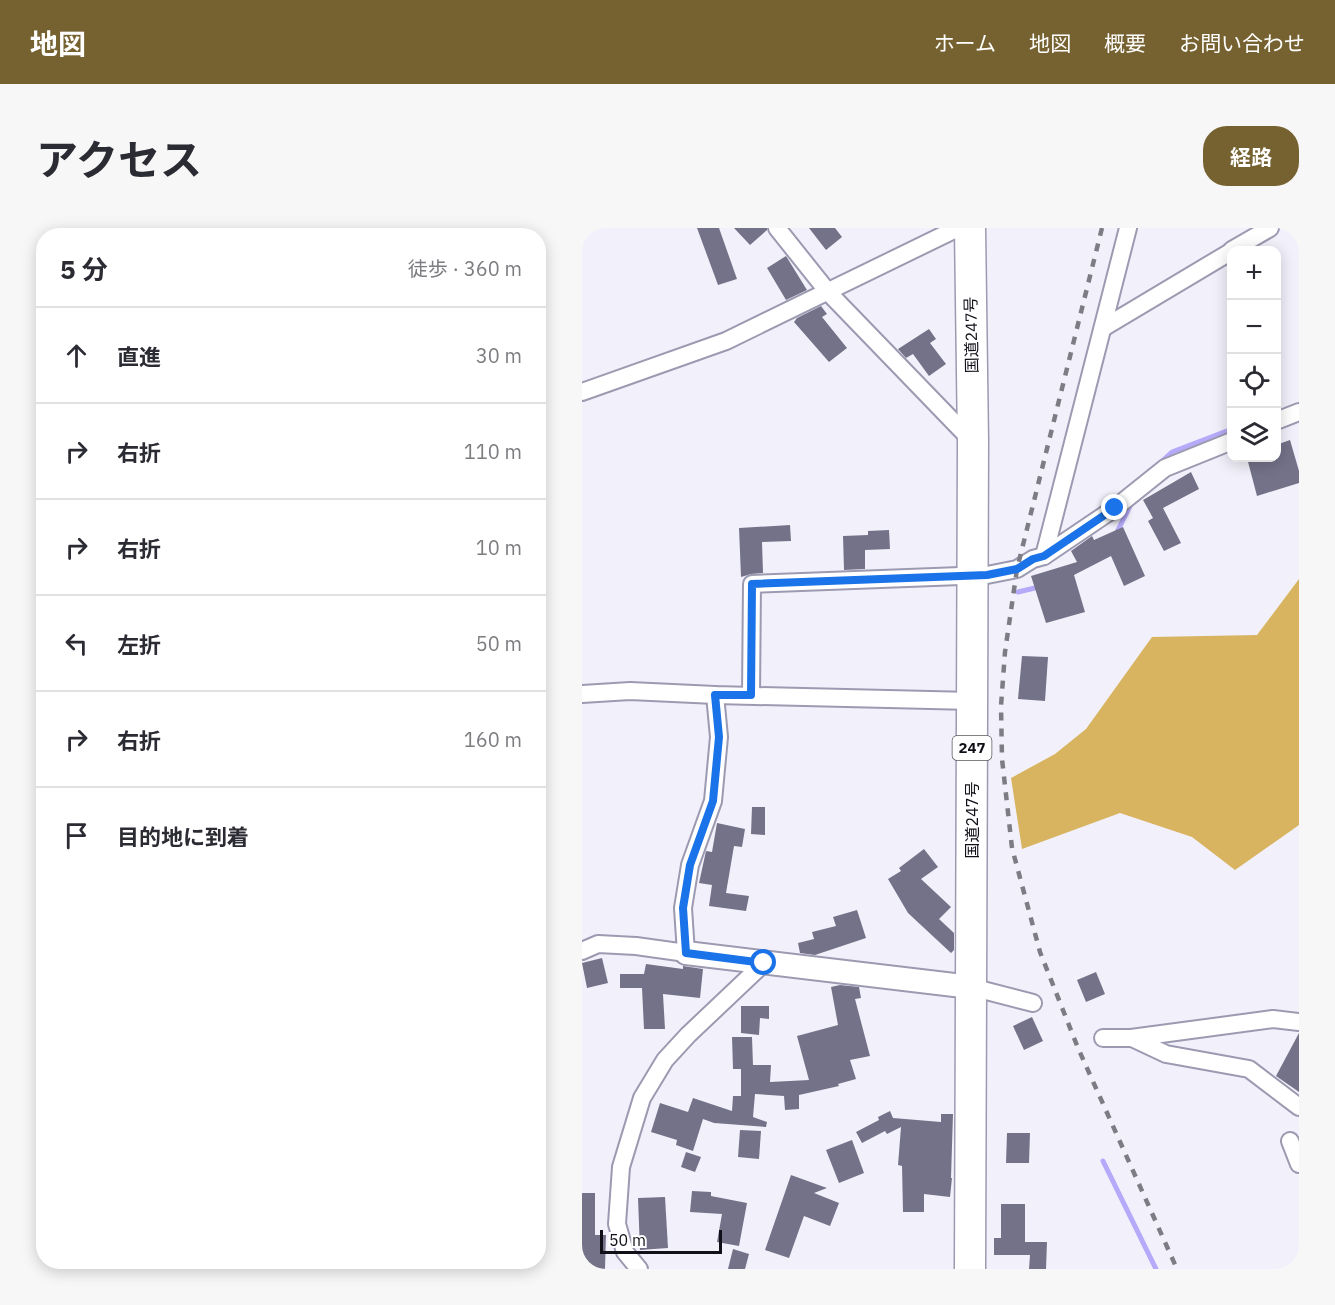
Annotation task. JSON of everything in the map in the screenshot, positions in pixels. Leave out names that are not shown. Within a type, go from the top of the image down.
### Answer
[{"type":"highway","name":"国道247号","points":[[970,228],[973,442],[970,1269]]},
{"type":"street","points":[[777,228],[828,292],[973,442]]},
{"type":"street","points":[[582,392],[726,341],[958,228]]},
{"type":"street","points":[[1044,556],[1128,228]]},
{"type":"street","points":[[1240,246],[1270,228]]},
{"type":"street","points":[[1103,328],[1227,254]]},
{"type":"street","points":[[1281,419],[1299,412]]},
{"type":"street","points":[[751,695],[752,584],[987,575],[1017,569],[1033,559],[1044,556],[1115,508],[1166,468],[1227,443]]},
{"type":"street","points":[[582,694],[630,691],[972,702]]},
{"type":"street","points":[[686,953],[683,908],[690,865],[713,801],[719,737],[715,695]]},
{"type":"street","points":[[582,951],[598,944],[636,946],[971,987],[1033,1003]]},
{"type":"street","points":[[639,1269],[625,1252],[617,1224],[621,1167],[642,1098],[672,1052],[764,963]]},
{"type":"street","points":[[1103,1038],[1131,1038],[1273,1019],[1299,1022]]},
{"type":"street","points":[[1131,1038],[1166,1054],[1249,1069],[1299,1107]]},
{"type":"street","points":[[1290,1140],[1299,1164]]},
{"type":"shaded area","points":[[1299,579],[1299,825],[1235,870],[1192,837],[1120,813],[1022,849],[1011,778],[1055,754],[1086,729],[1152,637],[1257,635]]},
{"type":"building","points":[[697,228],[719,228],[737,279],[718,285]]},
{"type":"building","points":[[734,228],[767,228],[767,230],[750,245]]},
{"type":"building","points":[[809,228],[835,228],[842,237],[826,250]]},
{"type":"building","points":[[786,256],[807,290],[786,300],[767,268]]},
{"type":"building","points":[[821,306],[827,314],[822,317],[847,348],[829,362],[794,322],[797,318]]},
{"type":"building","points":[[929,329],[936,339],[930,343],[946,364],[929,376],[913,354],[906,358],[898,349]]},
{"type":"building","points":[[1290,440],[1299,471],[1299,483],[1257,496],[1248,462],[1281,462],[1281,443]]},
{"type":"building","points":[[1191,472],[1199,489],[1163,508],[1181,543],[1164,551],[1148,521],[1153,518],[1143,500]]},
{"type":"building","points":[[790,525],[791,541],[762,542],[763,573],[741,577],[739,528]]},
{"type":"building","points":[[1123,527],[1145,576],[1124,586],[1111,556],[1074,575],[1085,612],[1046,623],[1031,576],[1077,562],[1071,551],[1092,536],[1094,540]]},
{"type":"building","points":[[889,530],[890,549],[865,550],[865,569],[844,570],[843,536],[868,535],[868,531]]},
{"type":"building","points":[[1022,656],[1048,657],[1045,701],[1018,699]]},
{"type":"building","points":[[752,807],[765,807],[765,835],[751,834]]},
{"type":"building","points":[[717,823],[745,829],[742,847],[734,846],[726,893],[749,896],[746,911],[709,906],[712,885],[699,883],[706,851],[712,852]]},
{"type":"building","points":[[924,849],[938,867],[921,879],[951,907],[939,919],[954,933],[954,950],[951,953],[908,913],[888,879],[901,871],[899,868]]},
{"type":"building","points":[[857,910],[866,938],[815,955],[800,953],[798,943],[814,939],[812,932],[836,926],[833,917]]},
{"type":"building","points":[[602,958],[608,983],[587,988],[582,963]]},
{"type":"building","points":[[646,964],[703,969],[700,998],[663,994],[665,1029],[644,1029],[642,988],[620,988],[620,974],[644,974]]},
{"type":"building","points":[[1096,972],[1105,994],[1086,1002],[1077,980]]},
{"type":"building","points":[[840,985],[859,987],[861,998],[855,999],[870,1056],[850,1060],[856,1079],[838,1084],[839,1086],[799,1095],[799,1109],[785,1110],[784,1096],[755,1094],[753,1117],[767,1122],[766,1127],[714,1123],[703,1119],[693,1151],[676,1145],[677,1140],[651,1132],[660,1103],[688,1112],[693,1098],[732,1111],[733,1096],[741,1096],[741,1069],[733,1069],[732,1037],[752,1037],[753,1065],[771,1065],[770,1082],[809,1080],[797,1036],[838,1025],[831,987]]},
{"type":"building","points":[[741,1006],[769,1006],[769,1019],[760,1018],[759,1035],[741,1033]]},
{"type":"building","points":[[1032,1017],[1043,1041],[1024,1050],[1013,1026]]},
{"type":"building","points":[[1299,1033],[1299,1092],[1276,1076]]},
{"type":"building","points":[[890,1111],[893,1118],[941,1122],[941,1114],[953,1114],[950,1197],[924,1194],[924,1212],[903,1212],[902,1166],[898,1165],[901,1127],[887,1134],[885,1131],[862,1143],[856,1132],[879,1120],[878,1117]]},
{"type":"building","points":[[740,1130],[761,1131],[759,1159],[738,1157]]},
{"type":"building","points":[[1007,1133],[1030,1133],[1029,1163],[1006,1163]]},
{"type":"building","points":[[852,1140],[864,1173],[839,1183],[826,1150]]},
{"type":"building","points":[[686,1152],[701,1157],[695,1172],[681,1167]]},
{"type":"building","points":[[791,1175],[827,1188],[814,1193],[839,1203],[830,1226],[804,1216],[789,1258],[765,1250]]},
{"type":"building","points":[[692,1191],[711,1192],[711,1196],[747,1203],[739,1246],[717,1242],[722,1214],[690,1212]]},
{"type":"building","points":[[582,1193],[595,1193],[595,1235],[606,1235],[605,1269],[582,1269]]},
{"type":"building","points":[[665,1197],[668,1248],[640,1250],[638,1198]]},
{"type":"building","points":[[1001,1204],[1025,1204],[1025,1242],[1047,1242],[1046,1269],[1029,1269],[1030,1255],[994,1255],[994,1238],[1001,1238]]},
{"type":"building","points":[[733,1249],[749,1254],[745,1269],[728,1269]]},
{"type":"waterway","points":[[582,232],[592,228]]},
{"type":"waterway","points":[[1159,464],[1172,452],[1227,431]]},
{"type":"waterway","points":[[1116,534],[1132,502]]},
{"type":"waterway","points":[[1018,592],[1039,587]]},
{"type":"waterway","points":[[1103,1161],[1156,1269]]},
{"type":"railway","points":[[1102,228],[1017,569],[1005,652],[1001,706],[1002,759],[1012,848],[1040,952],[1078,1048],[1177,1269]]},
{"type":"route","points":[[764,963],[686,953],[683,908],[690,865],[713,801],[719,737],[715,695],[751,695],[752,584],[987,575],[1017,569],[1033,559],[1044,556],[1115,508]]}]
